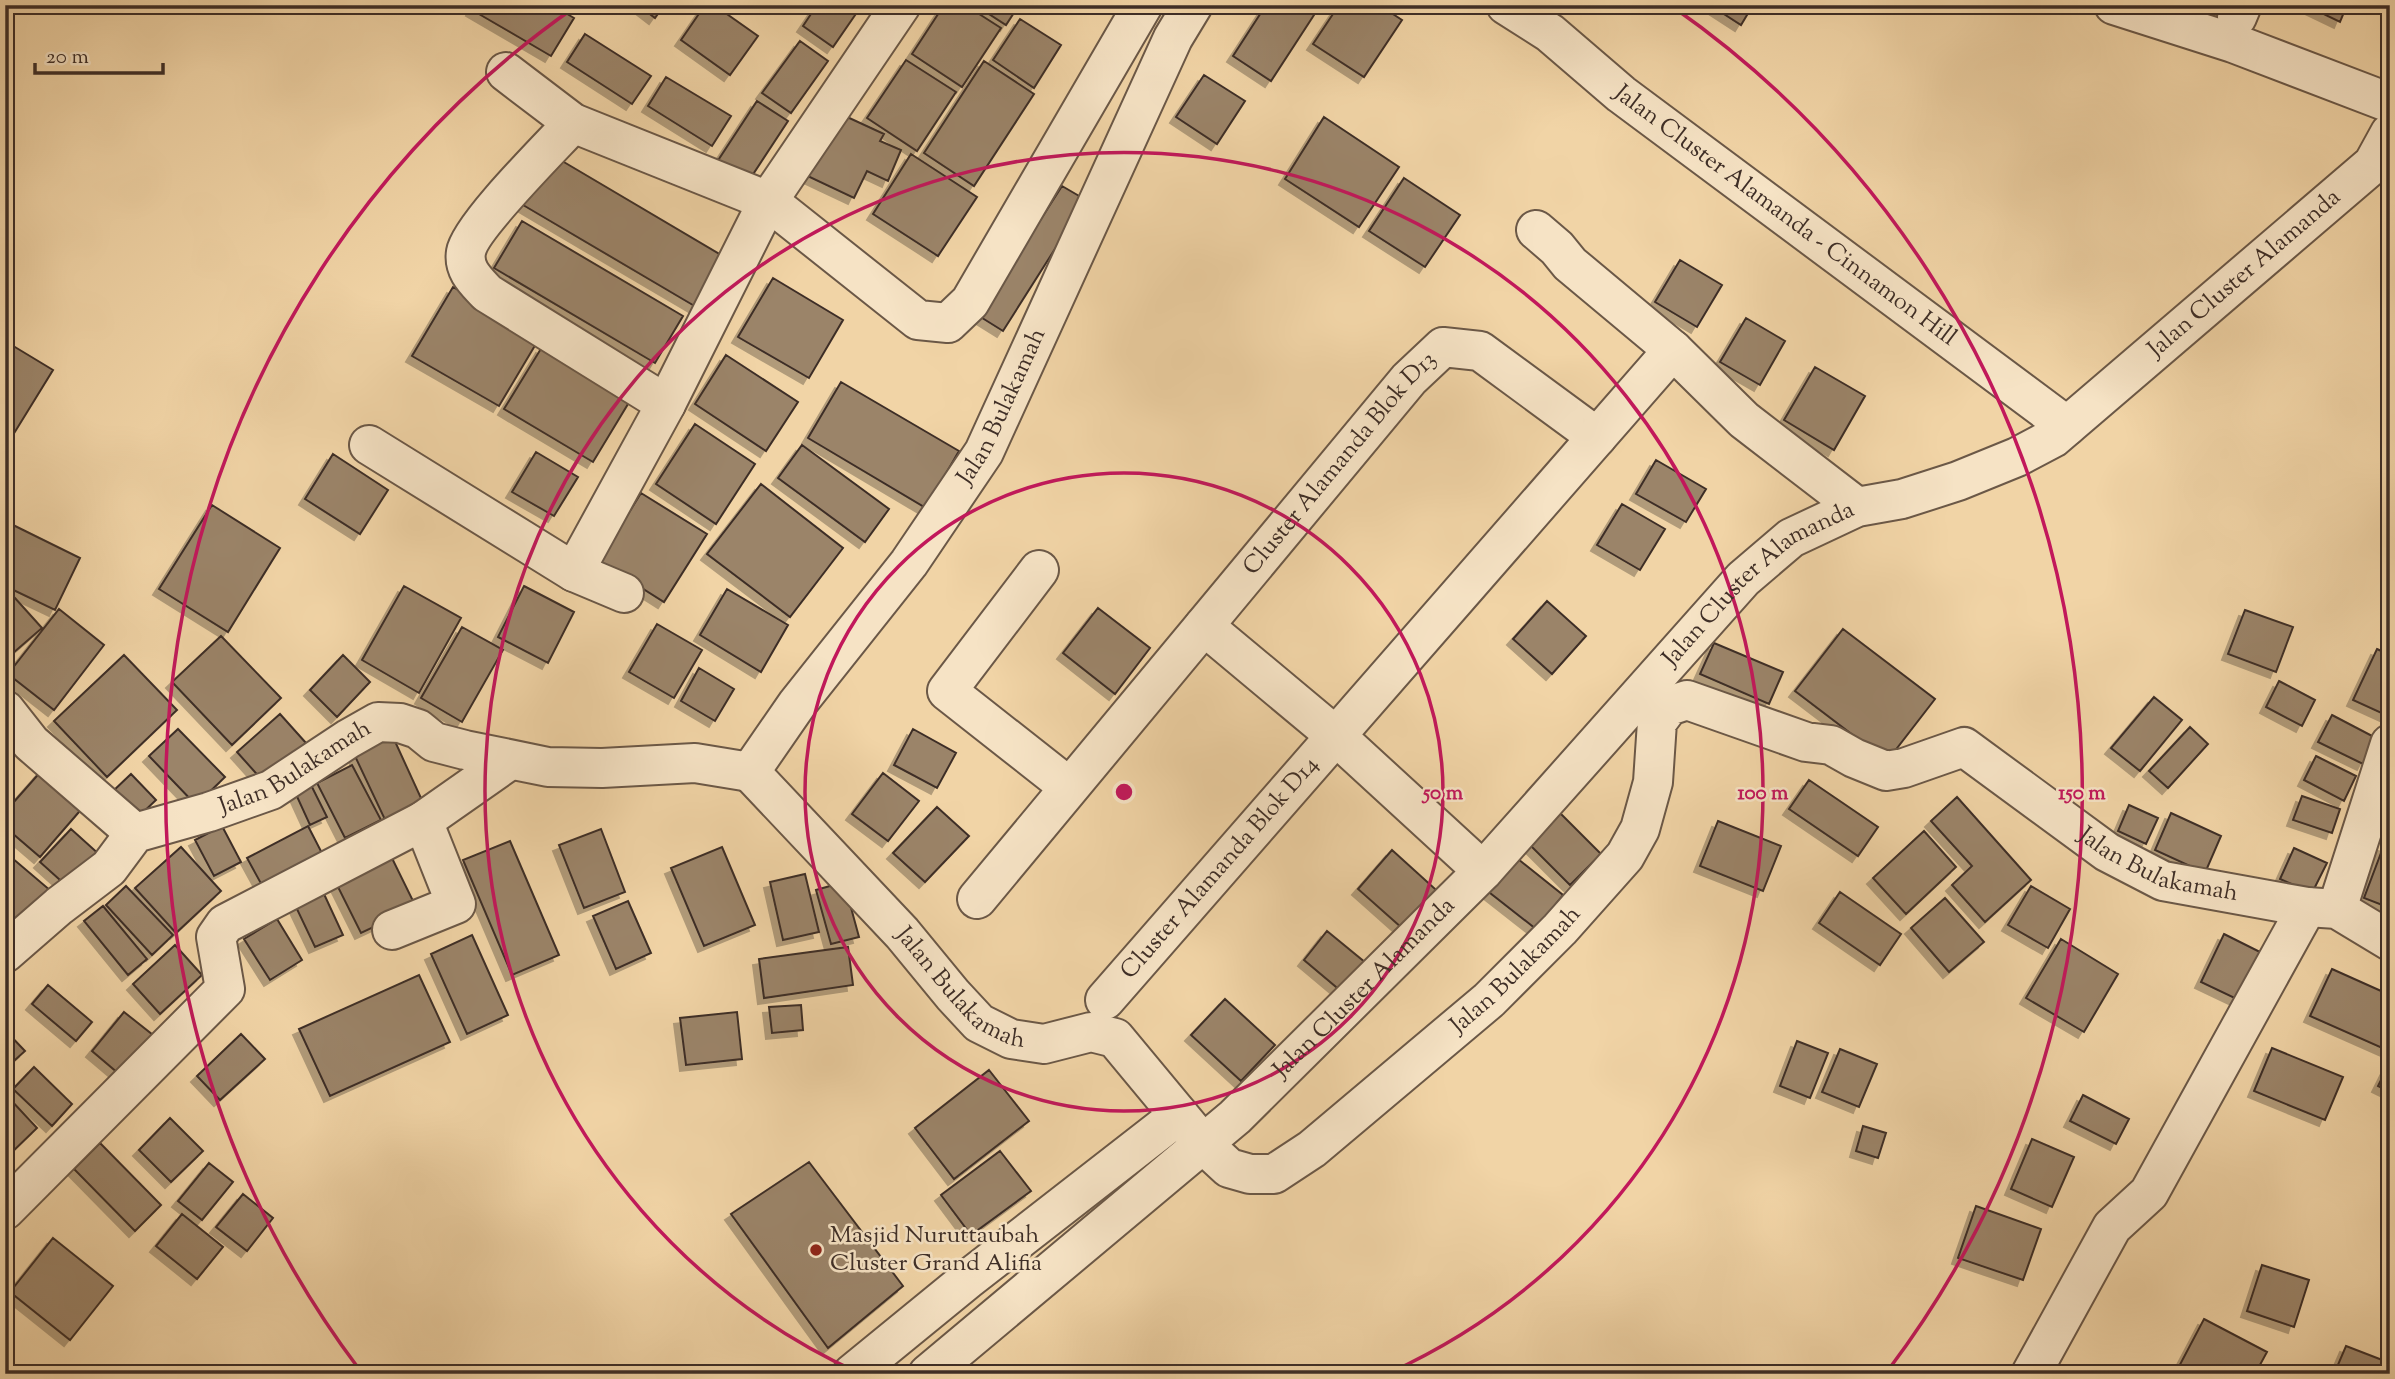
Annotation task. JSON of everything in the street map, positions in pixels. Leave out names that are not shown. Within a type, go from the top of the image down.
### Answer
[{"type":"street","points":[[574,572],[667,404],[768,201],[901,5]]},
{"type":"street","points":[[506,72],[573,123],[768,201],[918,320],[948,323],[970,302],[1143,5]]},
{"type":"street","name":"Jalan Bulakamah","points":[[750,772],[797,704],[909,563],[984,452],[1173,38],[1193,5]]},
{"type":"street","name":"Jalan Cluster Alamanda - Cinnamon Hill","points":[[1506,5],[1550,33],[1620,94],[2067,426]]},
{"type":"street","points":[[2114,5],[2233,43],[2390,103]]},
{"type":"street","points":[[573,123],[480,226],[466,251],[467,270],[487,293],[667,404]]},
{"type":"street","name":"Jalan Cluster Alamanda","points":[[928,1374],[1235,1117],[1483,871],[1743,579],[1791,538],[1857,507],[1902,499],[1958,481],[2017,457],[2053,438],[2373,164],[2390,133]]},
{"type":"street","points":[[1536,230],[1557,248],[1570,264],[1673,351],[1744,420],[1857,507]]},
{"type":"street","name":"Cluster Alamanda Blok D13","points":[[1204,626],[1409,379],[1443,347],[1480,351],[1597,437]]},
{"type":"street","points":[[1337,737],[1673,351]]},
{"type":"street","points":[[369,445],[574,572],[625,593]]},
{"type":"street","points":[[1039,570],[947,691],[1069,787]]},
{"type":"street","points":[[977,899],[1204,626],[1337,737],[1483,871]]},
{"type":"street","name":"Jalan Bulakamah","points":[[135,833],[209,812],[271,790],[378,722],[400,723],[418,729],[434,742],[548,767],[602,768],[695,763],[750,772],[902,933],[979,1023],[1011,1039],[1044,1044],[1091,1032],[1115,1038],[1203,1144],[1229,1168],[1250,1174],[1273,1174],[1312,1149],[1489,1000],[1560,929],[1625,856],[1640,829],[1653,782],[1657,722],[1669,706],[1687,700],[1806,742],[1831,745],[1886,771],[1904,768],[1964,747],[2107,852],[2163,881],[2322,908]]},
{"type":"street","points":[[5,710],[32,743],[135,833],[109,868],[59,906],[5,953]]},
{"type":"street","name":"Cluster Alamanda Blok D14","points":[[1105,1000],[1337,737]]},
{"type":"street","points":[[2031,1374],[2112,1227],[2149,1193],[2322,908],[2390,744]]},
{"type":"street","points":[[5,1210],[225,989],[216,937],[225,924],[423,821],[510,760]]},
{"type":"street","points":[[392,930],[456,904],[423,821]]},
{"type":"street","points":[[2322,908],[2390,941]]},
{"type":"street","points":[[852,1374],[967,1280],[1179,1115]]},
{"type":"building","points":[[475,5],[552,5],[574,18],[551,56],[472,10]]},
{"type":"building","points":[[638,5],[664,5],[655,18]]},
{"type":"building","points":[[705,5],[714,5],[758,36],[730,75],[681,40]]},
{"type":"building","points":[[817,5],[862,5],[833,47],[803,26]]},
{"type":"building","points":[[944,5],[965,5],[1001,28],[962,87],[912,54]]},
{"type":"building","points":[[975,5],[1019,5],[1006,25]]},
{"type":"building","points":[[1266,5],[1300,5],[1314,15],[1271,81],[1233,56]]},
{"type":"building","points":[[1339,5],[1379,5],[1402,20],[1364,77],[1313,44]]},
{"type":"building","points":[[1710,5],[1753,5],[1741,25]]},
{"type":"building","points":[[2173,5],[2240,5],[2226,35]]},
{"type":"building","points":[[2305,5],[2347,5],[2340,22]]},
{"type":"building","points":[[1020,19],[1061,45],[1034,88],[993,60]]},
{"type":"building","points":[[585,34],[651,76],[632,104],[567,62]]},
{"type":"building","points":[[800,41],[828,61],[791,113],[762,93]]},
{"type":"building","points":[[906,60],[956,92],[917,151],[867,118]]},
{"type":"building","points":[[984,61],[1034,94],[974,186],[924,153]]},
{"type":"building","points":[[1204,75],[1245,101],[1217,144],[1176,117]]},
{"type":"building","points":[[666,77],[731,116],[712,146],[648,106]]},
{"type":"building","points":[[757,101],[788,121],[746,185],[715,165]]},
{"type":"building","points":[[832,110],[884,134],[880,141],[901,150],[888,181],[867,171],[854,198],[797,171]]},
{"type":"building","points":[[1324,117],[1399,167],[1359,227],[1285,179]]},
{"type":"building","points":[[911,154],[977,197],[938,256],[873,214]]},
{"type":"building","points":[[552,155],[733,262],[703,311],[523,205]]},
{"type":"building","points":[[1404,178],[1460,215],[1425,267],[1369,231]]},
{"type":"building","points":[[1062,186],[1086,200],[1003,331],[979,316]]},
{"type":"building","points":[[522,221],[683,316],[655,363],[494,268]]},
{"type":"building","points":[[1680,260],[1722,285],[1697,327],[1655,302]]},
{"type":"building","points":[[773,278],[843,320],[809,378],[738,337]]},
{"type":"building","points":[[453,287],[540,337],[499,406],[412,356]]},
{"type":"building","points":[[1746,318],[1785,341],[1760,385],[1720,362]]},
{"type":"building","points":[[5,341],[53,370],[13,435],[5,431]]},
{"type":"building","points":[[542,347],[631,399],[593,462],[504,409]]},
{"type":"building","points":[[726,355],[798,402],[766,451],[695,404]]},
{"type":"building","points":[[1815,367],[1865,396],[1834,450],[1784,420]]},
{"type":"building","points":[[841,382],[959,451],[926,508],[808,438]]},
{"type":"building","points":[[695,424],[755,464],[716,524],[656,484]]},
{"type":"building","points":[[802,445],[889,509],[865,542],[778,478]]},
{"type":"building","points":[[536,452],[578,477],[554,516],[512,492]]},
{"type":"building","points":[[333,454],[388,490],[360,534],[305,499]]},
{"type":"building","points":[[1656,460],[1706,489],[1686,522],[1636,494]]},
{"type":"building","points":[[761,484],[843,548],[790,617],[707,554]]},
{"type":"building","points":[[641,493],[707,534],[664,602],[599,561]]},
{"type":"building","points":[[1622,504],[1665,529],[1640,570],[1597,545]]},
{"type":"building","points":[[212,505],[280,548],[228,632],[159,589]]},
{"type":"building","points":[[9,523],[80,558],[55,610],[5,586],[5,530]]},
{"type":"building","points":[[404,586],[461,618],[419,693],[362,660]]},
{"type":"building","points":[[524,586],[574,612],[548,663],[498,637]]},
{"type":"building","points":[[5,587],[42,628],[5,660]]},
{"type":"building","points":[[727,589],[788,625],[761,672],[700,635]]},
{"type":"building","points":[[1547,601],[1586,636],[1552,674],[1513,639]]},
{"type":"building","points":[[1098,608],[1150,648],[1115,694],[1063,653]]},
{"type":"building","points":[[59,609],[104,645],[54,710],[8,674]]},
{"type":"building","points":[[2245,610],[2293,627],[2276,672],[2228,654]]},
{"type":"building","points":[[657,624],[702,650],[674,698],[629,672]]},
{"type":"building","points":[[462,627],[503,650],[462,722],[421,698]]},
{"type":"building","points":[[1843,629],[1935,699],[1887,761],[1795,691]]},
{"type":"building","points":[[221,636],[281,698],[232,745],[172,682]]},
{"type":"building","points":[[1714,643],[1783,672],[1769,704],[1700,674]]},
{"type":"building","points":[[2377,649],[2390,655],[2388,716],[2353,700]]},
{"type":"building","points":[[124,655],[177,710],[107,777],[54,721]]},
{"type":"building","points":[[343,655],[370,682],[337,717],[310,690]]},
{"type":"building","points":[[699,668],[734,689],[715,721],[681,701]]},
{"type":"building","points":[[2279,681],[2315,700],[2302,726],[2266,707]]},
{"type":"building","points":[[2154,697],[2182,720],[2140,771],[2111,748]]},
{"type":"building","points":[[280,714],[306,743],[263,781],[237,752]]},
{"type":"building","points":[[2332,715],[2376,738],[2363,764],[2318,742]]},
{"type":"building","points":[[2190,727],[2208,744],[2168,788],[2149,771]]},
{"type":"building","points":[[178,729],[225,777],[196,805],[149,756]]},
{"type":"building","points":[[913,729],[956,753],[937,788],[894,765]]},
{"type":"building","points":[[393,737],[426,809],[388,826],[354,754]]},
{"type":"building","points":[[2316,756],[2356,776],[2344,801],[2304,780]]},
{"type":"building","points":[[352,765],[381,820],[345,838],[317,783]]},
{"type":"building","points":[[43,769],[85,805],[40,857],[5,827],[5,812]]},
{"type":"building","points":[[883,773],[919,801],[888,841],[852,814]]},
{"type":"building","points":[[131,774],[156,800],[135,820],[110,794]]},
{"type":"building","points":[[1809,780],[1878,827],[1858,856],[1789,809]]},
{"type":"building","points":[[310,783],[327,817],[310,825],[294,790]]},
{"type":"building","points":[[2302,796],[2340,809],[2332,833],[2293,820]]},
{"type":"building","points":[[1957,797],[2031,880],[1985,922],[1952,885],[1972,866],[1931,821]]},
{"type":"building","points":[[2129,805],[2158,818],[2146,844],[2118,831]]},
{"type":"building","points":[[937,807],[969,836],[925,882],[893,853]]},
{"type":"building","points":[[1557,810],[1601,854],[1570,885],[1526,841]]},
{"type":"building","points":[[2171,813],[2221,836],[2205,873],[2155,850]]},
{"type":"building","points":[[1718,821],[1781,846],[1763,891],[1700,866]]},
{"type":"building","points":[[222,826],[241,862],[214,876],[195,840]]},
{"type":"building","points":[[308,826],[324,857],[264,889],[247,858]]},
{"type":"building","points":[[71,829],[101,856],[70,889],[40,862]]},
{"type":"building","points":[[601,829],[625,892],[584,908],[559,845]]},
{"type":"building","points":[[1924,831],[1956,867],[1906,914],[1873,878]]},
{"type":"building","points":[[510,841],[559,955],[512,975],[463,860]]},
{"type":"building","points":[[2384,845],[2390,847],[2390,908],[2364,898]]},
{"type":"building","points":[[181,847],[221,891],[176,933],[135,888]]},
{"type":"building","points":[[722,847],[755,925],[704,946],[671,868]]},
{"type":"building","points":[[387,848],[416,907],[361,933],[332,875]]},
{"type":"building","points":[[2294,848],[2327,863],[2312,893],[2280,879]]},
{"type":"building","points":[[1392,850],[1445,898],[1411,936],[1358,889]]},
{"type":"building","points":[[5,852],[51,891],[15,934],[5,926]]},
{"type":"building","points":[[1513,855],[1563,895],[1536,929],[1485,889]]},
{"type":"building","points":[[805,874],[819,932],[783,940],[770,882]]},
{"type":"building","points":[[844,882],[859,937],[831,944],[816,890]]},
{"type":"building","points":[[126,886],[173,935],[152,955],[106,905]]},
{"type":"building","points":[[2031,886],[2070,909],[2048,948],[2008,925]]},
{"type":"building","points":[[1840,892],[1901,934],[1880,965],[1819,923]]},
{"type":"building","points":[[324,894],[343,935],[315,947],[296,907]]},
{"type":"building","points":[[1945,898],[1984,942],[1949,972],[1911,928]]},
{"type":"building","points":[[628,901],[651,953],[616,969],[593,916]]},
{"type":"building","points":[[103,906],[147,959],[128,975],[84,921]]},
{"type":"building","points":[[277,919],[302,960],[270,980],[244,939]]},
{"type":"building","points":[[1327,931],[1372,968],[1348,997],[1304,960]]},
{"type":"building","points":[[2224,934],[2268,956],[2245,1003],[2201,982]]},
{"type":"building","points":[[472,935],[508,1015],[467,1034],[431,954]]},
{"type":"building","points":[[2061,939],[2118,974],[2084,1032],[2026,998]]},
{"type":"building","points":[[175,945],[202,975],[160,1014],[133,984]]},
{"type":"building","points":[[848,947],[853,985],[764,998],[759,959]]},
{"type":"building","points":[[2332,969],[2390,995],[2389,1051],[2310,1016]]},
{"type":"building","points":[[419,975],[450,1042],[330,1096],[299,1029]]},
{"type":"building","points":[[48,985],[92,1022],[76,1041],[32,1004]]},
{"type":"building","points":[[1225,999],[1275,1045],[1241,1081],[1191,1035]]},
{"type":"building","points":[[801,1005],[803,1030],[772,1033],[769,1007]]},
{"type":"building","points":[[124,1012],[158,1039],[125,1079],[92,1051]]},
{"type":"building","points":[[737,1012],[742,1059],[686,1065],[680,1018]]},
{"type":"building","points":[[5,1030],[25,1051],[5,1069]]},
{"type":"building","points":[[241,1034],[265,1059],[220,1100],[197,1076]]},
{"type":"building","points":[[1797,1041],[1828,1053],[1810,1098],[1780,1086]]},
{"type":"building","points":[[2272,1048],[2343,1077],[2325,1120],[2254,1091]]},
{"type":"building","points":[[1840,1049],[1877,1064],[1859,1107],[1822,1092]]},
{"type":"building","points":[[2390,1062],[2390,1092],[2378,1086]]},
{"type":"building","points":[[34,1067],[72,1104],[52,1126],[13,1089]]},
{"type":"building","points":[[989,1070],[1029,1121],[954,1179],[915,1128]]},
{"type":"building","points":[[2083,1095],[2129,1119],[2116,1144],[2070,1121]]},
{"type":"building","points":[[9,1098],[37,1128],[5,1159],[5,1101]]},
{"type":"building","points":[[170,1118],[203,1151],[171,1182],[139,1150]]},
{"type":"building","points":[[1863,1126],[1886,1133],[1878,1158],[1856,1151]]},
{"type":"building","points":[[2032,1139],[2074,1157],[2052,1207],[2011,1189]]},
{"type":"building","points":[[100,1143],[161,1205],[135,1231],[74,1169]]},
{"type":"building","points":[[1000,1151],[1031,1191],[971,1235],[941,1195]]},
{"type":"building","name":"Masjid Nuruttaubah Cluster Grand Alifia","points":[[809,1162],[903,1286],[828,1348],[731,1214]]},
{"type":"building","points":[[209,1163],[233,1182],[202,1220],[178,1201]]},
{"type":"building","points":[[243,1194],[273,1218],[247,1251],[216,1227]]},
{"type":"building","points":[[1976,1206],[2041,1229],[2023,1280],[1958,1258]]},
{"type":"building","points":[[182,1214],[223,1247],[197,1279],[156,1246]]},
{"type":"building","points":[[53,1238],[113,1286],[70,1340],[10,1292]]},
{"type":"building","points":[[2262,1265],[2309,1280],[2294,1327],[2247,1311]]},
{"type":"building","points":[[2204,1319],[2267,1352],[2255,1374],[2175,1374]]},
{"type":"building","points":[[2346,1346],[2390,1363],[2390,1374],[2334,1374]]},
{"type":"place","name":"Masjid Nuruttaubah Cluster Grand Alifia","points":[[816,1250]]}]
